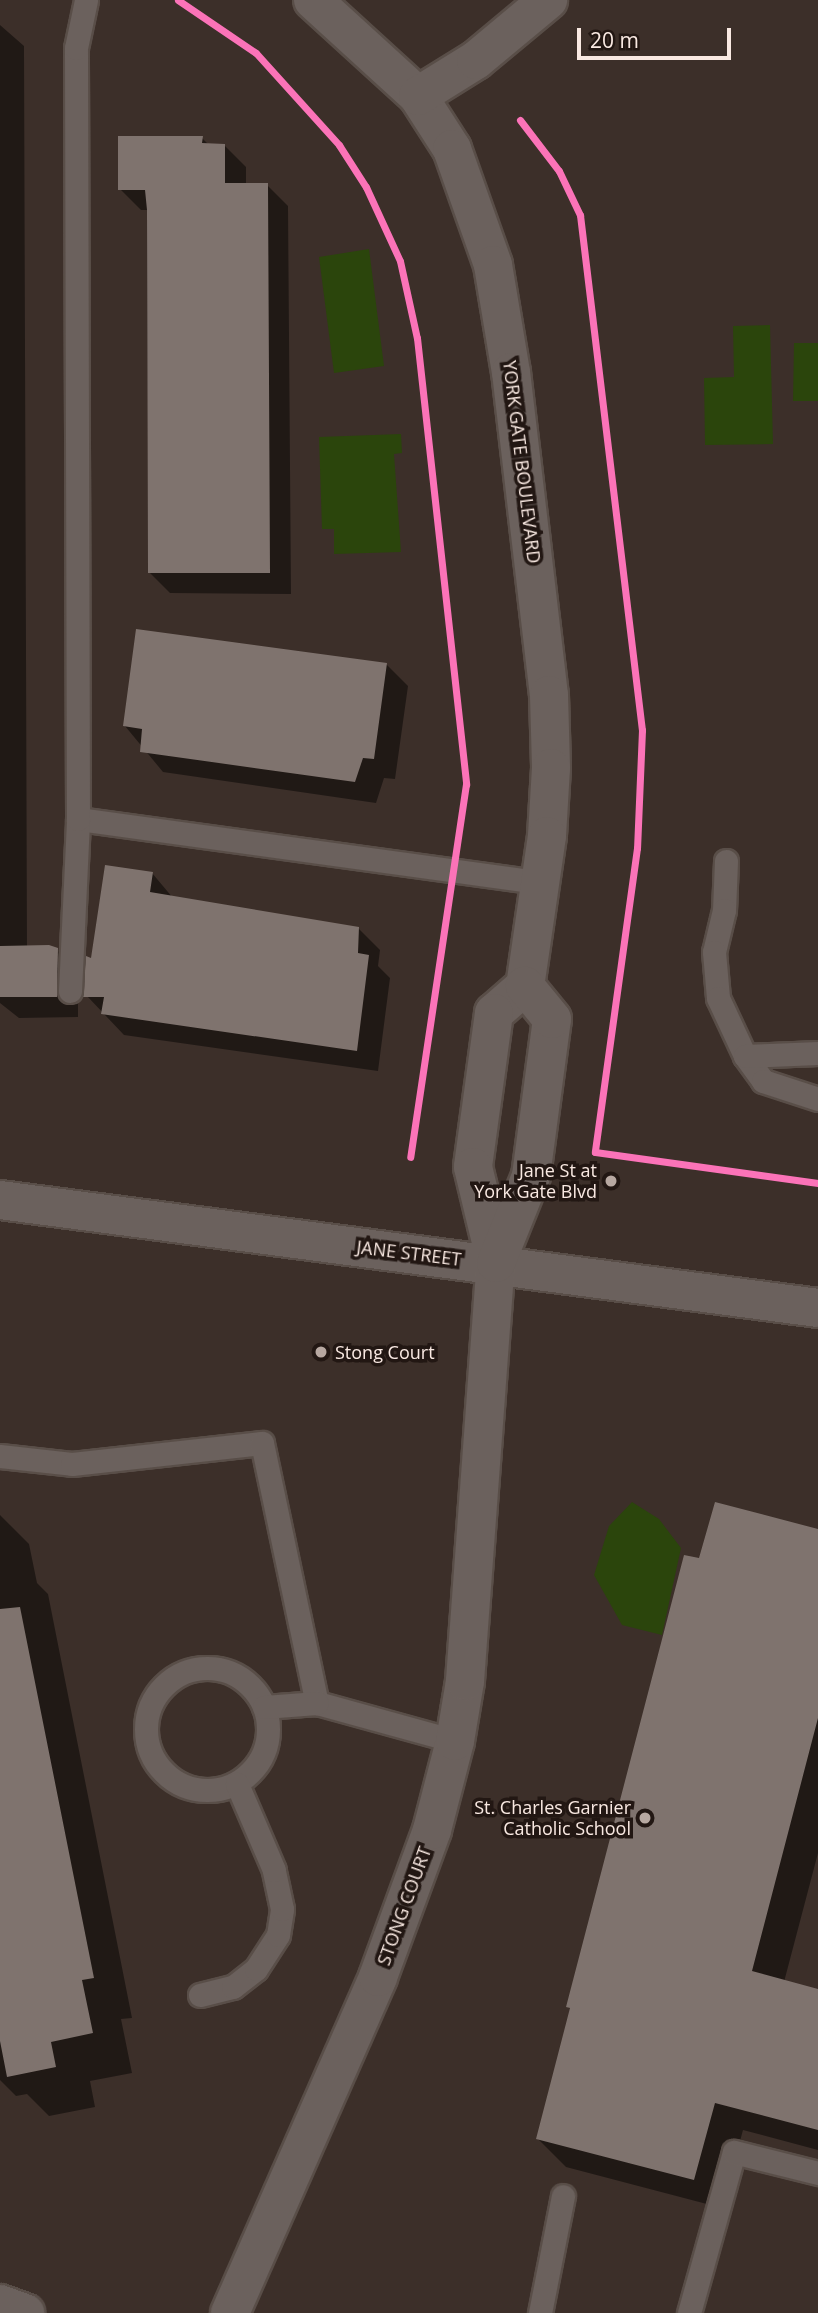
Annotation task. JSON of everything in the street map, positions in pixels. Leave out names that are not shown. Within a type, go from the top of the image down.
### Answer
[{"type":"street","name":"YORK GATE BOULEVARD","points":[[313,0],[418,96],[452,149],[493,265],[511,372],[549,695],[550,796],[525,986]]},
{"type":"street","points":[[418,96],[476,61],[548,0]]},
{"type":"street","points":[[525,986],[552,1019],[531,1176],[496,1263],[473,1167],[494,1013],[525,986]]},
{"type":"street","name":"JANE STREET","points":[[0,1200],[496,1263],[818,1308]]},
{"type":"street","name":"STONG COURT","points":[[230,2313],[387,1953],[432,1830],[456,1741],[465,1681],[496,1263]]},
{"type":"street","points":[[0,2304],[25,2313]]},
{"type":"lane","points":[[70,991],[78,819],[76,48],[86,0]]},
{"type":"lane","points":[[78,819],[540,881]]},
{"type":"lane","points":[[726,861],[724,910],[714,952],[719,998],[745,1056],[764,1082],[818,1099]]},
{"type":"lane","points":[[745,1056],[818,1053]]},
{"type":"lane","points":[[0,1456],[72,1464],[262,1443],[317,1703]]},
{"type":"lane","points":[[201,1668],[220,1668],[239,1676],[264,1707],[269,1723],[265,1750],[251,1772],[237,1784],[218,1790],[179,1785],[151,1757],[146,1718],[165,1683],[201,1668]]},
{"type":"lane","points":[[264,1707],[317,1703],[456,1741]]},
{"type":"lane","points":[[200,1995],[233,1987],[256,1969],[278,1936],[282,1909],[274,1870],[237,1784]]},
{"type":"lane","points":[[689,2313],[734,2152],[818,2173]]},
{"type":"lane","points":[[540,2313],[563,2196]]},
{"type":"green space","points":[[369,249],[384,366],[334,373],[319,257]]},
{"type":"green space","points":[[770,325],[773,444],[705,445],[704,378],[734,377],[733,326]]},
{"type":"green space","points":[[794,343],[818,343],[818,401],[793,401]]},
{"type":"green space","points":[[401,434],[402,453],[394,454],[401,552],[334,554],[334,529],[322,529],[319,437]]},
{"type":"green space","points":[[632,1502],[659,1519],[681,1548],[662,1635],[622,1625],[594,1575],[609,1526]]},
{"type":"building","points":[[118,136],[203,136],[202,143],[225,144],[225,183],[268,183],[270,573],[148,573],[147,210],[145,190],[118,190]]},
{"type":"building","points":[[136,629],[387,663],[374,759],[363,758],[355,782],[140,752],[142,729],[123,726]]},
{"type":"building","points":[[105,865],[153,872],[150,892],[359,927],[358,953],[369,955],[357,1051],[101,1014],[104,997],[82,997],[86,956],[91,958]]},
{"type":"building","points":[[49,945],[58,948],[57,997],[0,997],[0,946]]},
{"type":"building","points":[[715,1502],[818,1529],[818,1718],[752,1971],[818,1989],[818,2130],[715,2103],[694,2180],[536,2139],[570,2008],[566,2007],[684,1555],[699,1558]]},
{"type":"building","points":[[20,1607],[94,1978],[82,1980],[93,2033],[51,2042],[56,2067],[7,2077],[0,2041],[0,1609]]},
{"type":"cycle path","points":[[178,0],[256,53],[339,145],[366,187],[400,261],[417,338],[466,784],[410,1157]]},
{"type":"cycle path","points":[[520,120],[559,171],[580,215],[642,730],[637,848],[595,1152],[818,1183]]},
{"type":"place","name":"Jane St at York Gate Blvd","points":[[611,1181]]},
{"type":"place","name":"Stong Court","points":[[321,1352]]},
{"type":"place","name":"St. Charles Garnier Catholic School","points":[[645,1818]]}]
